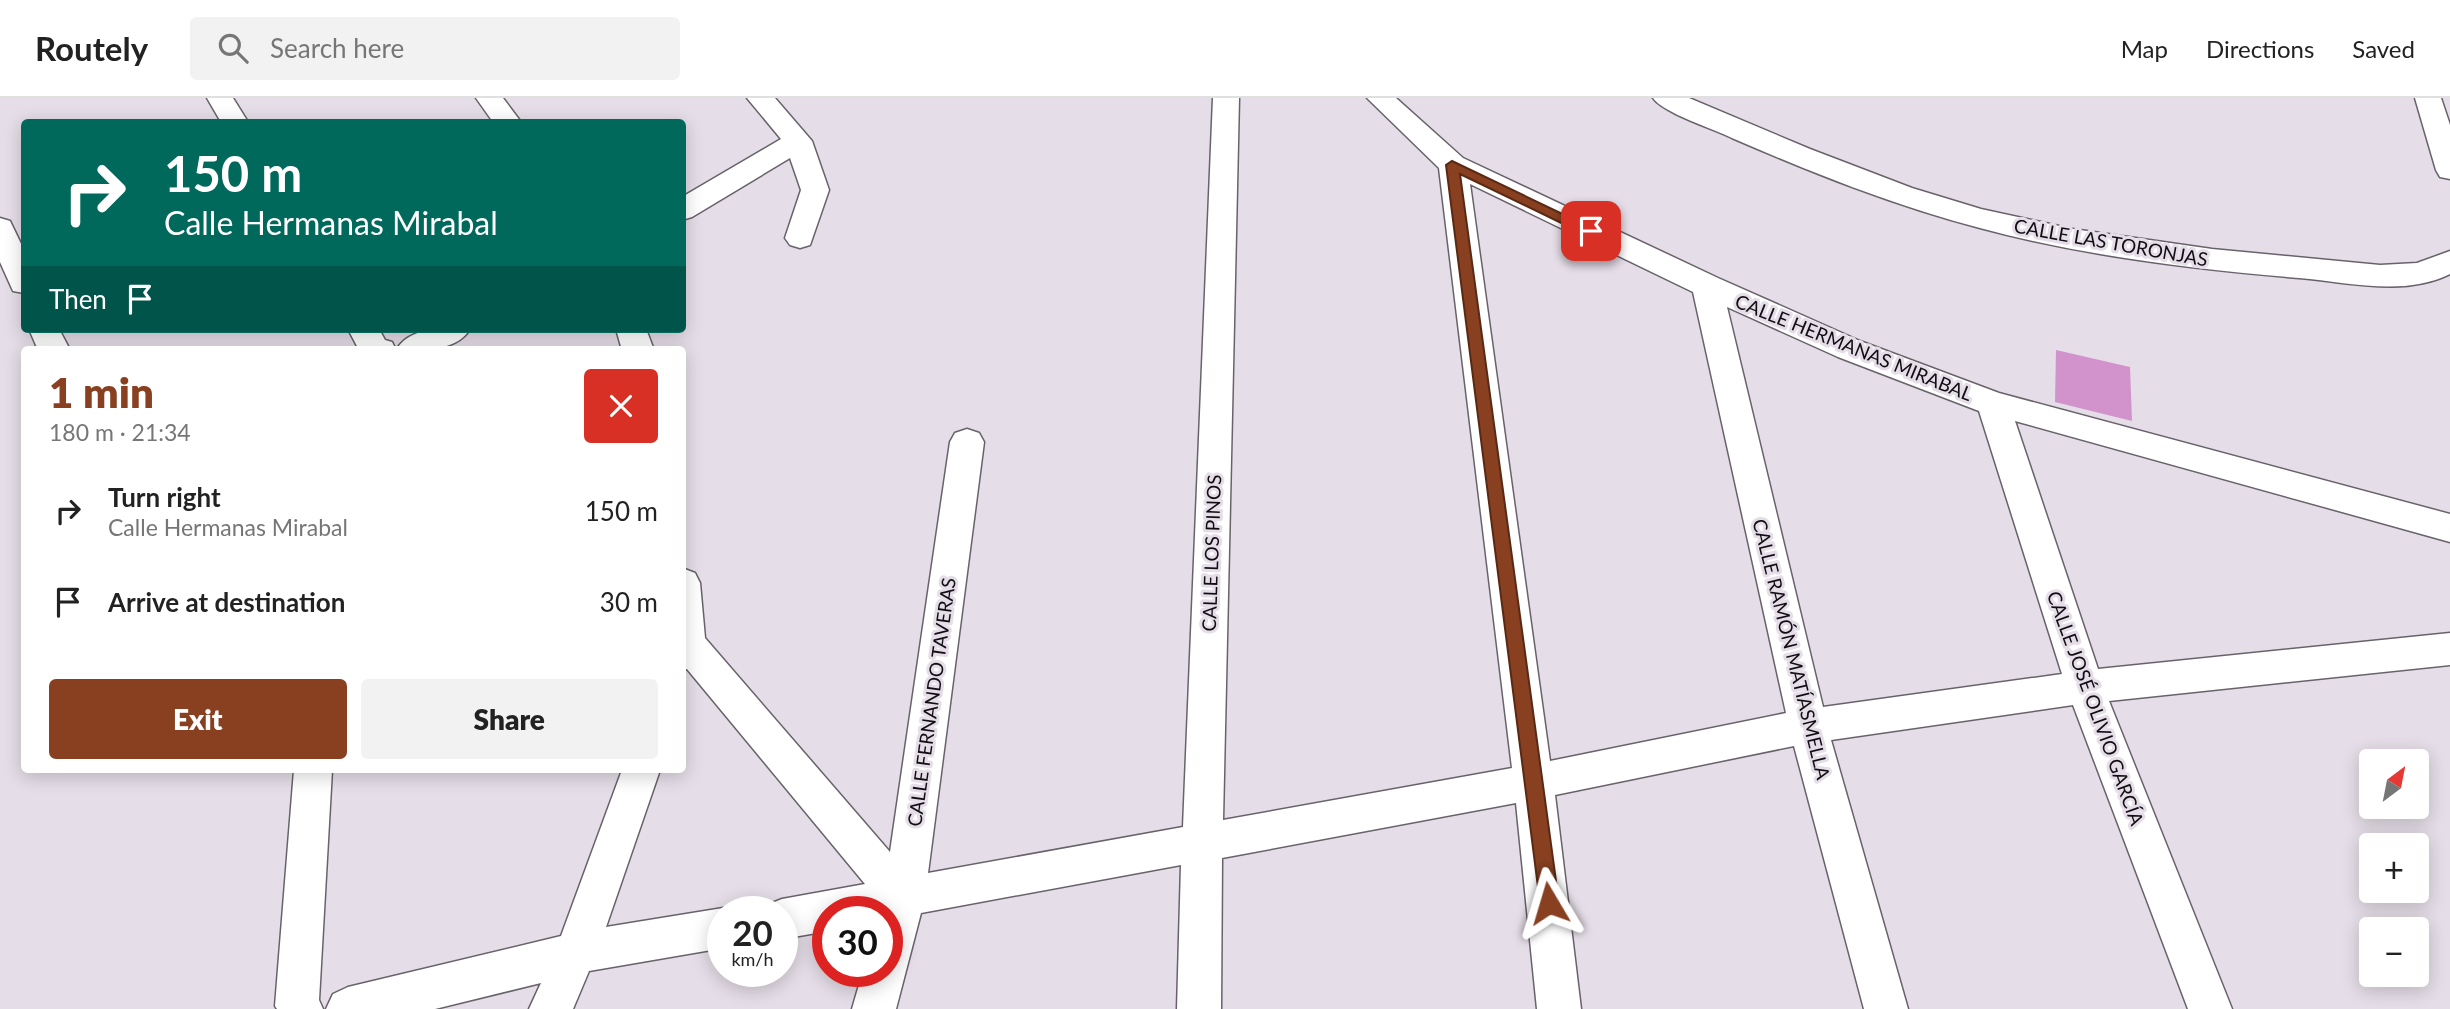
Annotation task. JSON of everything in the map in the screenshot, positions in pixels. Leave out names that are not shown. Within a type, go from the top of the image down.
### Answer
[{"type":"street","points":[[219,98],[232,119]]},
{"type":"street","points":[[489,98],[505,119]]},
{"type":"street","points":[[760,98],[798,141],[815,190],[800,238]]},
{"type":"street","name":"CALLE LOS PINOS","points":[[1199,1009],[1226,98]]},
{"type":"street","name":"CALLE HERMANAS MIRABAL","points":[[1380,98],[1452,165],[1707,286],[1849,349],[1993,403],[2450,528]]},
{"type":"street","name":"CALLE LAS TORONJAS","points":[[1666,98],[1878,186],[2010,226],[2091,243],[2219,261],[2404,276],[2438,268],[2450,261]]},
{"type":"street","points":[[2428,98],[2450,170]]},
{"type":"street","points":[[686,208],[798,141]]},
{"type":"street","points":[[1452,165],[1549,903],[1559,1009]]},
{"type":"street","points":[[0,228],[21,277]]},
{"type":"street","name":"CALLE RAMÓN MATÍASMELLA","points":[[1707,286],[1808,726],[1886,1009]]},
{"type":"street","points":[[420,346],[447,333]]},
{"type":"street","name":"CALLE JOSÉ OLIVIO GARCÍA","points":[[1993,403],[2085,687],[2210,1009]]},
{"type":"street","name":"CALLE FERNANDO TAVERAS","points":[[903,903],[967,442]]},
{"type":"street","points":[[798,916],[1533,782],[1808,726],[2085,687],[2450,649]]},
{"type":"street","points":[[686,650],[904,899]]},
{"type":"street","points":[[301,1009],[298,1006],[313,773]]},
{"type":"street","points":[[551,1009],[576,953],[640,773]]},
{"type":"street","points":[[348,1009],[576,953],[707,931]]},
{"type":"street","points":[[874,1009],[880,987]]},
{"type":"building","points":[[2056,350],[2130,367],[2132,421],[2055,402]]},
{"type":"route","points":[[1549,903],[1452,165],[1591,231]]}]
